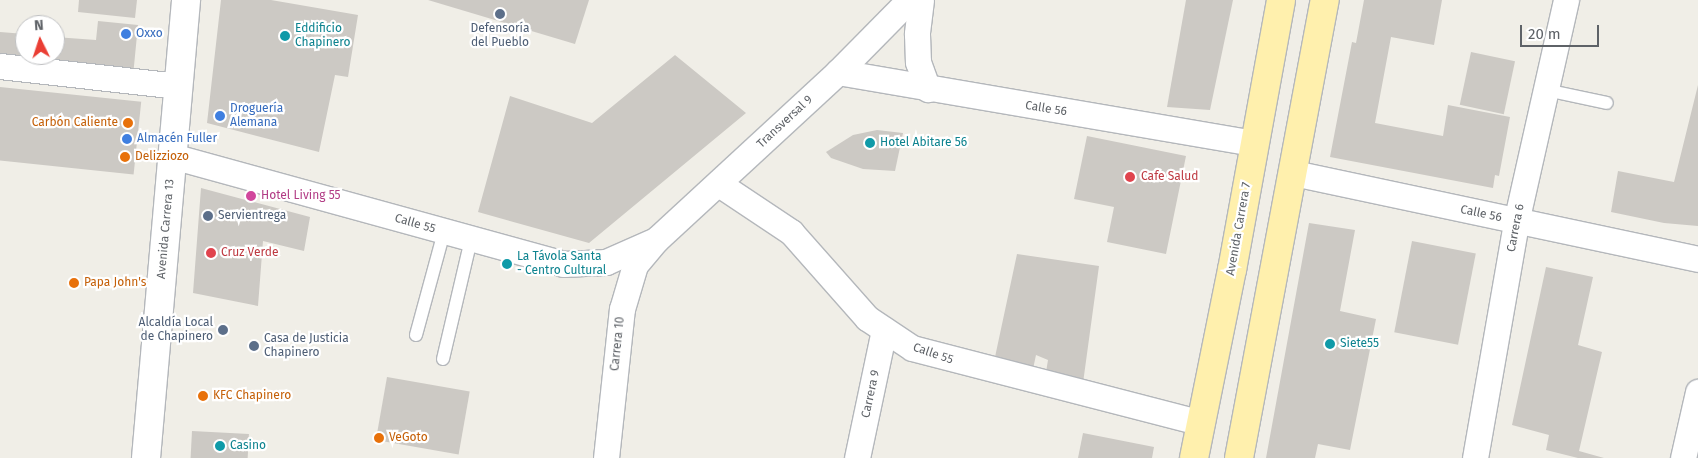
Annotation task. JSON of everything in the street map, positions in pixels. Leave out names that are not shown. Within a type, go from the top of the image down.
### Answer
[{"type":"main road","name":"Avenida Carrera 13","points":[[146,458],[186,0]]},
{"type":"main road","name":"Avenida Carrera 7","points":[[1194,458],[1281,0]]},
{"type":"main road","points":[[1238,458],[1294,173],[1325,0]]},
{"type":"street","name":"Transversal 9","points":[[657,239],[719,184],[838,72],[909,0]]},
{"type":"street","points":[[921,0],[916,34],[918,62],[928,90]]},
{"type":"street","name":"Carrera 6","points":[[1475,458],[1516,222],[1566,0]]},
{"type":"street","points":[[0,66],[178,86]]},
{"type":"street","name":"Calle 56","points":[[838,72],[928,90],[1255,143]]},
{"type":"street","name":"Calle 55","points":[[172,156],[471,240],[564,264],[586,265],[606,262],[657,239]]},
{"type":"street","name":"Calle 56","points":[[1294,173],[1516,222],[1698,259]]},
{"type":"street","name":"Calle 55","points":[[719,184],[791,232],[867,318],[912,348],[941,358],[1201,423]]},
{"type":"street","name":"Carrera 10","points":[[606,458],[626,289],[635,264],[657,239]]},
{"type":"street","name":"Carrera 9","points":[[857,458],[884,330]]},
{"type":"street","points":[[1682,458],[1698,392]]},
{"type":"lane","points":[[1546,90],[1607,103]]},
{"type":"lane","points":[[416,335],[444,232]]},
{"type":"lane","points":[[443,359],[471,240]]},
{"type":"building","points":[[79,0],[137,0],[135,18],[78,12]]},
{"type":"building","points":[[221,0],[271,0],[358,15],[348,77],[335,75],[319,152],[207,123]]},
{"type":"building","points":[[428,0],[589,0],[575,44]]},
{"type":"building","points":[[1186,0],[1233,0],[1210,110],[1167,107]]},
{"type":"building","points":[[1364,0],[1442,0],[1434,45],[1391,37],[1375,123],[1443,136],[1448,105],[1510,117],[1499,176],[1495,175],[1493,188],[1330,157],[1352,42],[1356,43]]},
{"type":"building","points":[[98,21],[138,25],[133,76],[28,65],[65,65],[65,38],[96,40]]},
{"type":"building","points":[[0,32],[15,33],[15,64],[0,62]]},
{"type":"building","points":[[1471,52],[1515,61],[1504,114],[1460,105]]},
{"type":"building","points":[[675,55],[746,113],[589,243],[478,212],[510,96],[592,123]]},
{"type":"building","points":[[1698,85],[1698,226],[1664,223],[1611,212],[1618,171],[1674,182]]},
{"type":"building","points":[[0,87],[141,102],[134,174],[0,160]]},
{"type":"building","name":"Hotel Abitare 56","points":[[877,130],[903,133],[895,171],[863,169],[831,158],[826,152],[853,135]]},
{"type":"building","name":"Cafe Salud","points":[[1087,136],[1186,156],[1166,254],[1107,242],[1114,207],[1074,199]]},
{"type":"building","points":[[201,188],[310,217],[304,251],[263,241],[258,306],[193,293]]},
{"type":"building","points":[[1309,223],[1355,230],[1340,311],[1376,319],[1350,450],[1318,444],[1315,458],[1266,458]]},
{"type":"building","points":[[1412,241],[1476,253],[1458,345],[1394,332]]},
{"type":"building","points":[[1017,254],[1099,266],[1083,383],[1046,372],[1048,360],[1036,355],[1033,369],[995,357]]},
{"type":"building","points":[[1546,267],[1593,277],[1578,345],[1602,352],[1579,451],[1604,458],[1578,458],[1546,450],[1549,435],[1512,425]]},
{"type":"building","points":[[387,377],[470,392],[459,455],[376,440]]},
{"type":"building","name":"Casino","points":[[192,431],[249,434],[248,458],[191,458]]},
{"type":"building","points":[[1083,433],[1154,447],[1152,458],[1078,458]]},
{"type":"place","name":"Defensoría del Pueblo","points":[[500,14]]},
{"type":"place","name":"Oxxo","points":[[126,34]]},
{"type":"place","name":"Eddificio Chapinero","points":[[285,36]]},
{"type":"place","name":"Droguería Alemana","points":[[220,116]]},
{"type":"place","name":"Carbón Caliente","points":[[128,123]]},
{"type":"place","name":"Almacén Fuller","points":[[127,139]]},
{"type":"place","name":"Hotel Abitare 56","points":[[870,143]]},
{"type":"place","name":"Delizziozo","points":[[125,157]]},
{"type":"place","name":"Cafe Salud","points":[[1130,177]]},
{"type":"place","name":"Hotel Living 55","points":[[251,196]]},
{"type":"place","name":"Servientrega","points":[[208,216]]},
{"type":"place","name":"Cruz Verde","points":[[211,253]]},
{"type":"place","name":"La Távola Santa - Centro Cultural","points":[[507,264]]},
{"type":"place","name":"Papa John's","points":[[74,283]]},
{"type":"place","name":"Alcaldía Local de Chapinero","points":[[223,330]]},
{"type":"place","name":"Siete55","points":[[1330,344]]},
{"type":"place","name":"Casa de Justicia Chapinero","points":[[254,346]]},
{"type":"place","name":"KFC Chapinero","points":[[203,396]]},
{"type":"place","name":"VeGoto","points":[[379,438]]},
{"type":"place","name":"Casino","points":[[220,446]]}]
